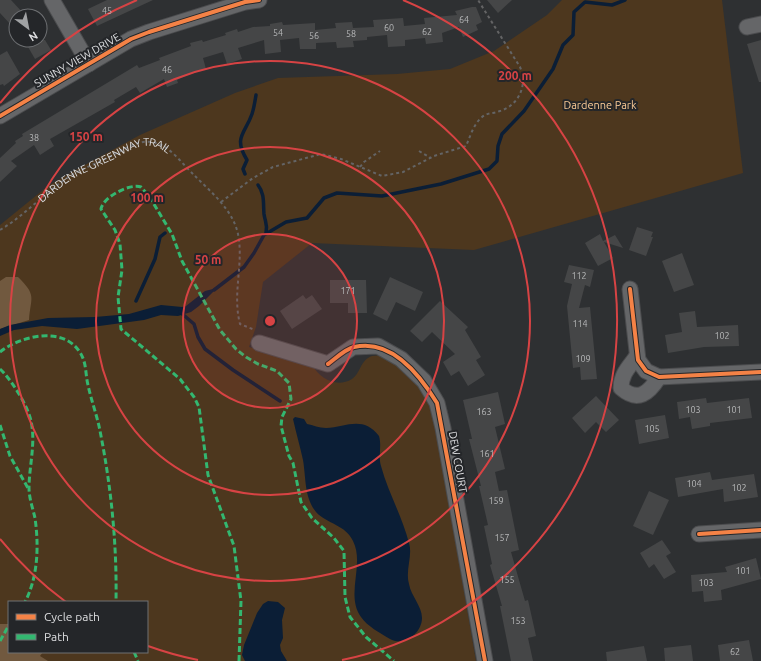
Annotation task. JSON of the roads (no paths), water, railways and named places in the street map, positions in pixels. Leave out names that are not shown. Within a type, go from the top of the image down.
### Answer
[{"type":"street","points":[[52,0],[89,64]]},
{"type":"street","name":"SUNNY VIEW DRIVE","points":[[0,116],[89,64],[148,32],[245,2],[259,0]]},
{"type":"street","points":[[630,289],[637,356],[638,360],[646,371],[659,377],[761,372]]},
{"type":"street","name":"DEW COURT","points":[[259,343],[328,364],[353,347],[378,346],[401,359],[424,381],[437,403],[485,661]]},
{"type":"street","points":[[637,356],[621,380],[622,388],[628,394],[636,396],[648,392],[659,377]]},
{"type":"street","points":[[699,534],[761,530]]},
{"type":"water","points":[[217,288],[191,312],[178,316],[161,315],[144,320],[77,329],[42,326],[14,330],[0,336],[0,329],[10,325],[48,318],[95,317],[129,314],[161,305],[182,307],[186,306],[205,291]]},
{"type":"water","points":[[295,417],[304,419],[307,424],[323,428],[360,424],[367,426],[379,436],[381,466],[409,543],[409,584],[422,614],[419,629],[406,640],[395,641],[390,639],[370,626],[361,617],[355,599],[357,570],[356,550],[353,541],[346,531],[320,516],[309,500],[303,460],[293,419]]},
{"type":"water","points":[[268,601],[278,602],[285,608],[282,620],[283,638],[280,645],[281,651],[287,661],[245,661],[242,655],[244,645],[257,613],[263,604]]},
{"type":"waterway","points":[[214,290],[244,267],[264,235],[286,222],[307,218],[324,198],[337,193],[382,196],[441,184],[489,169],[497,161],[498,146],[502,134],[524,111],[553,69],[563,45],[573,35],[574,12],[585,2],[612,5],[625,0]]},
{"type":"waterway","points":[[245,174],[243,169],[247,160],[241,146],[241,141],[252,114],[256,95]]},
{"type":"waterway","points":[[258,185],[263,195],[264,214],[267,225],[266,233]]},
{"type":"waterway","points":[[136,301],[155,259],[160,237],[165,233]]},
{"type":"waterway","points":[[180,312],[194,324],[198,337],[205,349],[233,370],[280,401]]},
{"type":"park label","name":"Dardenne Park","points":[[600,105]]}]
